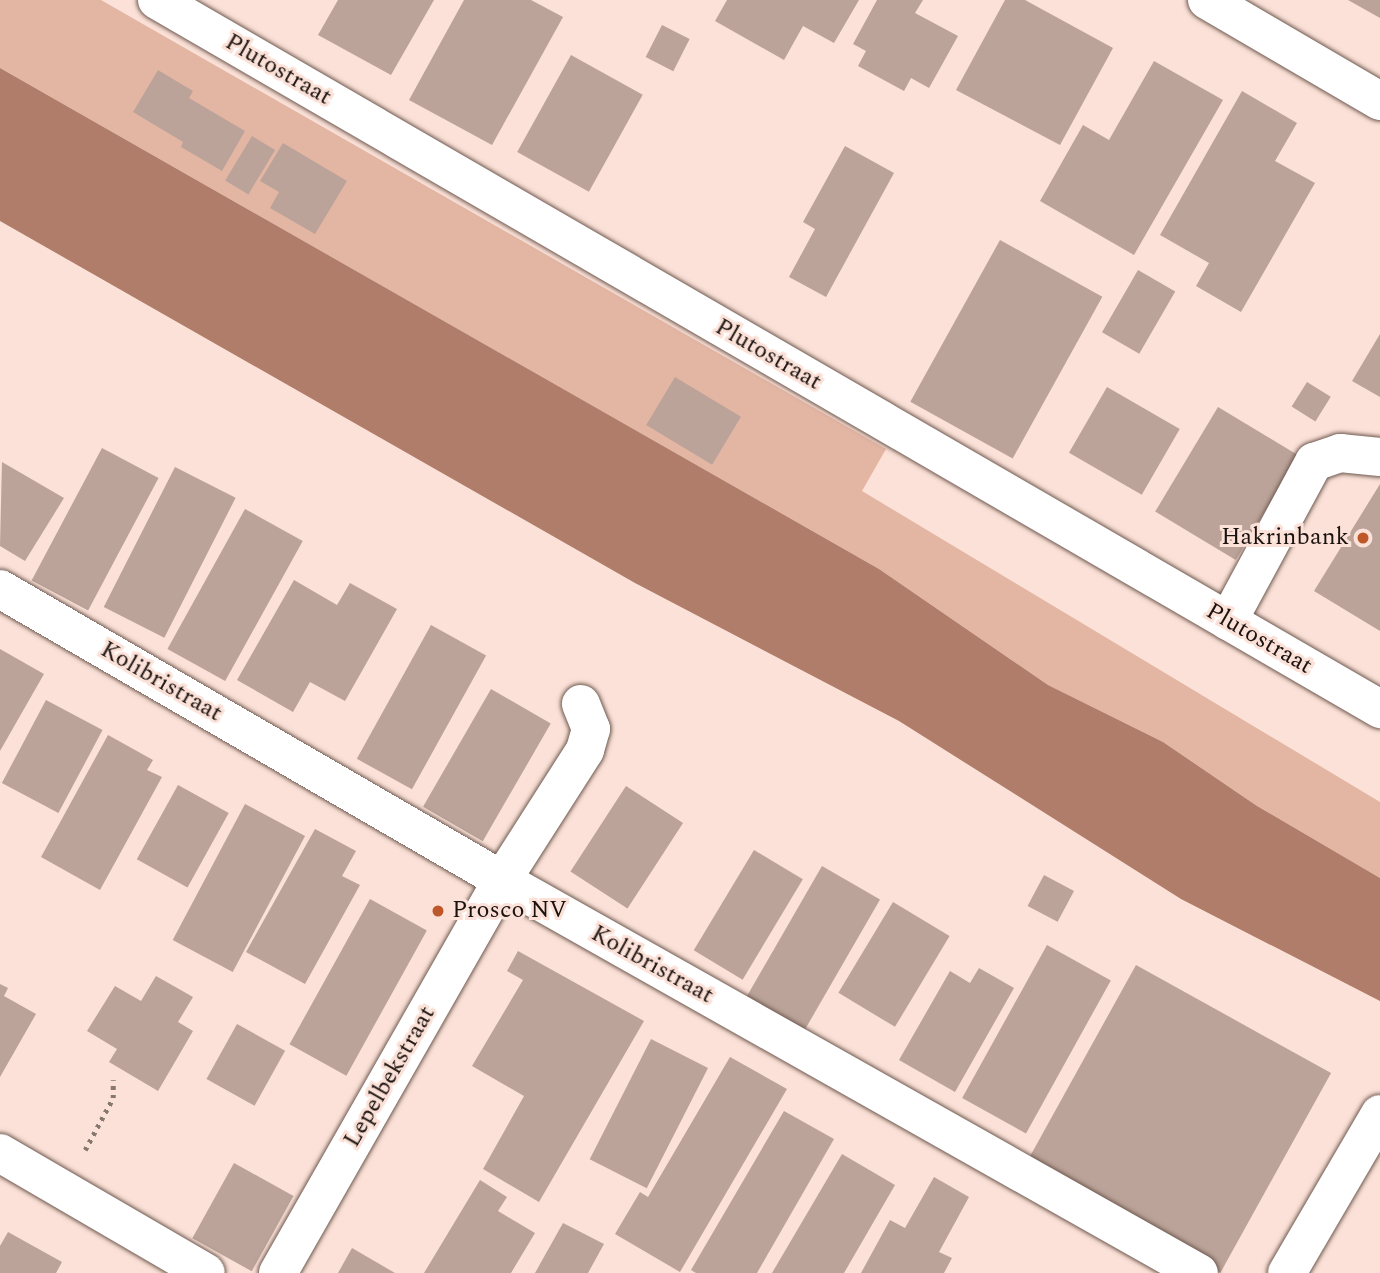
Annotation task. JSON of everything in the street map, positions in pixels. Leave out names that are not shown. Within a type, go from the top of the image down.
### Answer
[{"type":"street","name":"Plutostraat","points":[[157,0],[1380,709]]},
{"type":"street","points":[[1207,0],[1380,101]]},
{"type":"street","points":[[1228,621],[1314,462],[1340,453],[1380,457]]},
{"type":"street","name":"Kolibristraat","points":[[0,589],[502,880],[1199,1273]]},
{"type":"street","name":"Lepelbekstraat","points":[[278,1273],[502,880],[585,750],[591,729],[581,704]]},
{"type":"street","points":[[1287,1273],[1369,1159],[1380,1114]]},
{"type":"street","points":[[0,1153],[206,1273]]},
{"type":"path","points":[[63,1191],[113,1098],[113,1080]]},
{"type":"shaded area","points":[[0,0],[101,0],[886,449],[862,491],[1380,802],[1380,878],[1257,806],[1163,742],[1048,685],[879,569],[0,68]]},
{"type":"shaded area","points":[[0,68],[879,569],[1048,685],[1163,742],[1257,806],[1380,878],[1380,1001],[1181,899],[899,721],[635,583],[0,221]]},
{"type":"building","points":[[338,0],[434,0],[391,75],[318,35]]},
{"type":"building","points":[[464,0],[531,0],[563,17],[492,145],[409,100]]},
{"type":"building","points":[[727,0],[859,0],[834,43],[803,26],[784,60],[715,21]]},
{"type":"building","points":[[877,0],[923,0],[915,13],[958,36],[929,88],[911,78],[904,91],[858,66],[866,51],[853,44]]},
{"type":"building","points":[[1005,0],[1025,0],[1113,48],[1060,145],[956,90]]},
{"type":"building","points":[[1348,0],[1380,0],[1380,18]]},
{"type":"building","points":[[662,25],[690,39],[673,71],[646,57]]},
{"type":"building","points":[[571,55],[643,95],[589,192],[517,152]]},
{"type":"building","points":[[1154,61],[1223,100],[1134,255],[1040,201],[1083,125],[1109,140]]},
{"type":"building","points":[[158,70],[193,91],[189,98],[245,131],[222,171],[181,147],[183,142],[133,112]]},
{"type":"building","points":[[1242,91],[1297,123],[1275,161],[1315,183],[1241,312],[1196,286],[1209,263],[1160,235]]},
{"type":"building","points":[[252,136],[275,150],[248,194],[225,181]]},
{"type":"building","points":[[283,143],[347,181],[315,234],[270,208],[279,192],[260,181]]},
{"type":"building","points":[[845,146],[894,173],[826,297],[789,277],[815,229],[803,222]]},
{"type":"building","points":[[1000,240],[1102,297],[1013,459],[910,402]]},
{"type":"building","points":[[1138,270],[1175,292],[1139,354],[1102,332]]},
{"type":"building","points":[[1380,334],[1380,397],[1352,381]]},
{"type":"building","points":[[675,377],[741,417],[712,465],[646,425]]},
{"type":"building","points":[[1307,382],[1331,397],[1315,421],[1292,407]]},
{"type":"building","points":[[1107,387],[1180,429],[1142,495],[1069,453]]},
{"type":"building","points":[[1218,407],[1299,455],[1236,560],[1155,512]]},
{"type":"building","points":[[102,448],[159,478],[88,610],[32,580]]},
{"type":"building","points":[[2,462],[64,498],[25,561],[0,546]]},
{"type":"building","points":[[175,467],[236,498],[164,638],[104,607]]},
{"type":"building","name":"Hakrinbank","points":[[1380,484],[1380,631],[1314,591]]},
{"type":"building","points":[[245,509],[303,541],[225,681],[167,649]]},
{"type":"building","points":[[294,580],[337,605],[350,583],[397,609],[345,701],[310,682],[293,712],[237,680]]},
{"type":"building","points":[[431,625],[486,656],[412,789],[357,759]]},
{"type":"building","points":[[0,649],[44,674],[0,751]]},
{"type":"building","points":[[491,689],[551,724],[483,841],[423,807]]},
{"type":"building","points":[[46,700],[103,730],[58,813],[2,783]]},
{"type":"building","points":[[108,735],[153,760],[147,770],[162,777],[100,890],[41,857]]},
{"type":"building","points":[[178,785],[229,813],[188,887],[137,859]]},
{"type":"building","points":[[626,786],[683,823],[627,909],[570,872]]},
{"type":"building","points":[[245,804],[305,836],[233,972],[173,940]]},
{"type":"building","points":[[315,829],[356,851],[342,876],[360,885],[305,984],[246,952]]},
{"type":"building","points":[[754,850],[803,879],[743,980],[694,950]]},
{"type":"building","points":[[822,866],[880,900],[800,1039],[742,1005]]},
{"type":"building","points":[[1044,875],[1074,891],[1058,922],[1028,906]]},
{"type":"building","points":[[370,899],[427,931],[346,1076],[290,1044]]},
{"type":"building","points":[[893,902],[950,936],[895,1027],[838,993]]},
{"type":"building","points":[[1047,945],[1111,980],[1026,1133],[962,1098]]},
{"type":"building","points":[[518,951],[644,1021],[539,1202],[483,1169],[524,1096],[472,1066],[523,980],[507,971]]},
{"type":"building","points":[[1136,965],[1331,1073],[1221,1273],[1025,1164]]},
{"type":"building","points":[[979,968],[1014,988],[955,1092],[899,1060],[950,971],[970,983]]},
{"type":"building","points":[[156,976],[193,997],[178,1022],[193,1031],[158,1091],[109,1062],[117,1049],[87,1031],[115,986],[141,1001]]},
{"type":"building","points":[[0,984],[8,988],[4,996],[36,1014],[0,1077]]},
{"type":"building","points":[[237,1024],[285,1051],[255,1106],[206,1079]]},
{"type":"building","points":[[651,1039],[708,1068],[647,1188],[590,1159]]},
{"type":"building","points":[[730,1057],[787,1089],[680,1272],[615,1234],[640,1192],[648,1197]]},
{"type":"building","points":[[784,1111],[834,1139],[757,1273],[696,1273],[691,1270]]},
{"type":"building","points":[[842,1154],[895,1185],[844,1273],[772,1273]]},
{"type":"building","points":[[234,1163],[293,1196],[252,1271],[192,1238]]},
{"type":"building","points":[[934,1177],[969,1197],[939,1252],[952,1258],[944,1273],[861,1273],[890,1220],[905,1228]]},
{"type":"building","points":[[480,1180],[507,1197],[498,1211],[535,1233],[511,1273],[424,1273]]},
{"type":"building","points":[[563,1223],[604,1244],[588,1273],[535,1273]]},
{"type":"building","points":[[8,1232],[62,1262],[56,1273],[0,1273],[0,1246]]},
{"type":"building","points":[[352,1248],[395,1273],[338,1273]]},
{"type":"place","name":"Hakrinbank","points":[[1363,538]]},
{"type":"place","name":"Prosco NV","points":[[438,911]]}]
